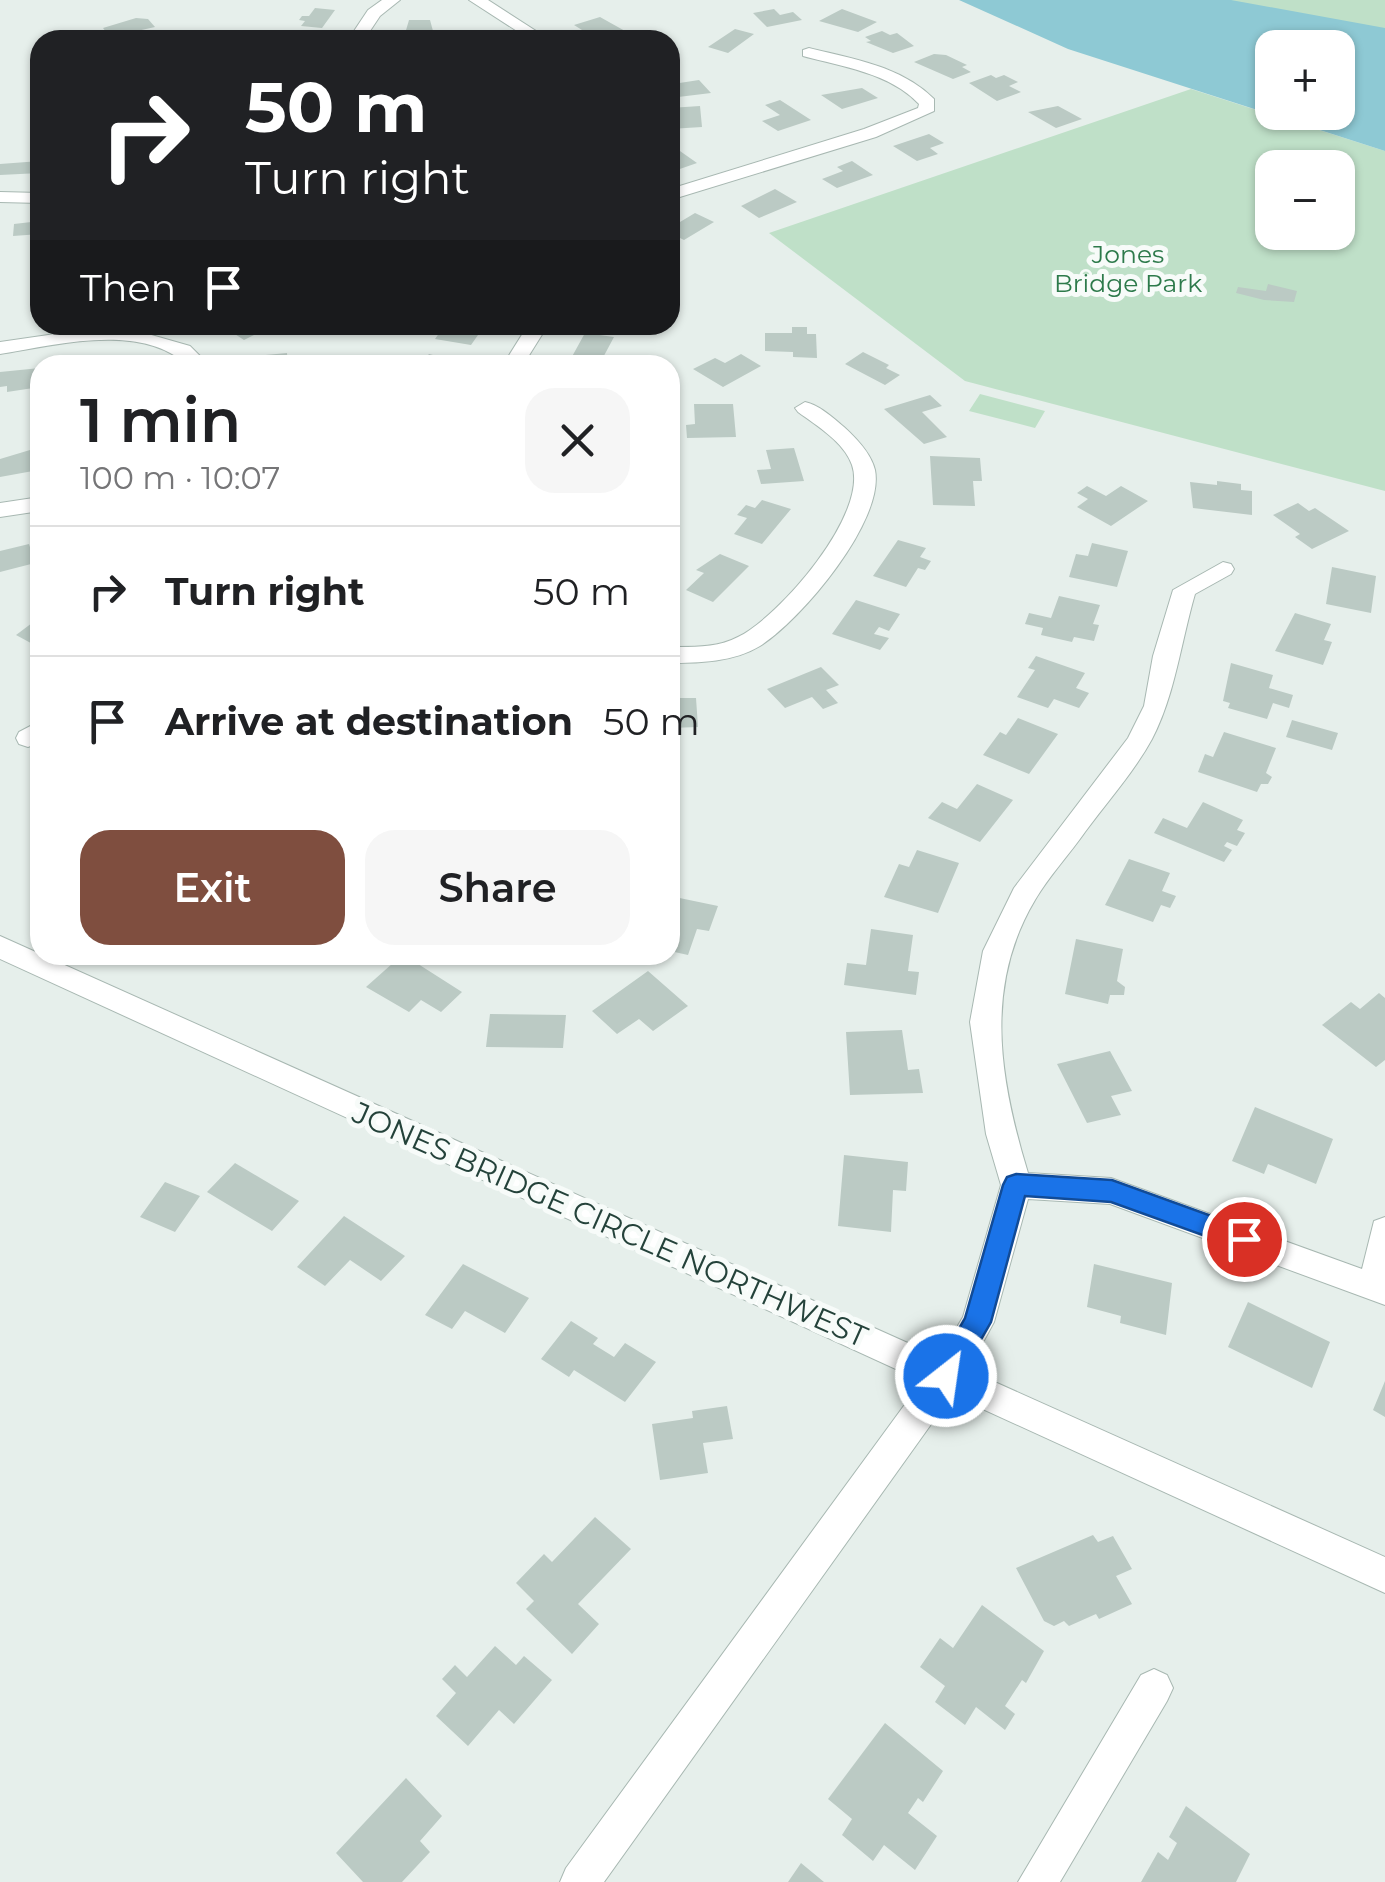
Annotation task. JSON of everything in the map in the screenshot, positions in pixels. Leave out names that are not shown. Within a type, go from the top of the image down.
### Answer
[{"type":"street","points":[[363,30],[374,13],[392,0]]},
{"type":"street","points":[[477,0],[526,30]]},
{"type":"street","points":[[680,192],[926,111],[928,102],[919,91],[870,69],[810,53]]},
{"type":"street","points":[[0,198],[30,198]]},
{"type":"street","points":[[0,348],[83,335]]},
{"type":"street","points":[[109,335],[149,337],[188,355]]},
{"type":"street","points":[[680,655],[702,654],[751,641],[816,580],[863,504],[866,471],[842,436],[805,408]]},
{"type":"street","points":[[0,510],[30,506]]},
{"type":"street","points":[[580,1882],[946,1376],[978,1322],[1016,1185],[1001,1134],[984,1022],[997,952],[1024,895],[1138,742],[1156,706],[1165,656],[1186,590],[1222,569]]},
{"type":"street","name":"JONES BRIDGE CIRCLE NORTHWEST","points":[[0,947],[30,961]]},
{"type":"street","name":"JONES BRIDGE CIRCLE NORTHWEST","points":[[40,965],[1385,1575]]},
{"type":"street","points":[[1016,1185],[1112,1191],[1380,1289],[1385,1231]]},
{"type":"street","points":[[1038,1882],[1154,1688]]},
{"type":"green space","points":[[1212,0],[1385,0],[1385,33]]},
{"type":"green space","name":"Jones Bridge Park","points":[[1191,89],[1255,109],[1255,130],[1319,130],[1385,151],[1385,491],[965,381],[769,233]]},
{"type":"green space","points":[[980,394],[1045,411],[1035,428],[969,411]]},
{"type":"water","points":[[959,0],[1231,0],[1385,28],[1385,151],[1320,130],[1355,130],[1355,30],[1255,30],[1255,109],[1068,49]]},
{"type":"building","points":[[315,8],[335,10],[322,28],[301,26],[305,21],[299,20],[302,16],[309,16]]},
{"type":"building","points":[[774,9],[780,15],[793,12],[802,20],[767,27],[753,13]]},
{"type":"building","points":[[842,9],[877,22],[858,32],[819,21]]},
{"type":"building","points":[[600,17],[623,30],[582,30],[574,25]]},
{"type":"building","points":[[136,18],[148,19],[155,27],[142,30],[103,28]]},
{"type":"building","points":[[409,20],[430,20],[433,30],[406,30]]},
{"type":"building","points":[[735,29],[754,34],[728,53],[708,47]]},
{"type":"building","points":[[882,31],[897,33],[914,46],[893,53],[866,42],[871,41],[865,37]]},
{"type":"building","points":[[934,54],[967,65],[962,67],[971,72],[953,79],[914,62]]},
{"type":"building","points":[[1004,75],[1018,82],[1009,86],[1021,92],[997,101],[969,83]]},
{"type":"building","points":[[699,80],[711,93],[680,97],[680,83]]},
{"type":"building","points":[[862,88],[878,98],[842,109],[821,95]]},
{"type":"building","points":[[780,100],[811,120],[778,131],[762,121],[780,115],[765,105]]},
{"type":"building","points":[[700,106],[702,127],[680,128],[680,107]]},
{"type":"building","points":[[1058,106],[1082,119],[1056,128],[1028,112]]},
{"type":"building","points":[[929,134],[944,143],[930,148],[938,154],[917,161],[893,146]]},
{"type":"building","points":[[680,151],[697,163],[680,169]]},
{"type":"building","points":[[852,161],[873,175],[837,188],[822,179],[843,171],[837,167]]},
{"type":"building","points":[[30,162],[30,174],[0,175],[0,164]]},
{"type":"building","points":[[775,189],[797,202],[759,218],[741,206]]},
{"type":"building","points":[[695,213],[714,222],[684,240],[680,238],[680,222]]},
{"type":"building","points":[[30,222],[30,235],[13,236],[14,224]]},
{"type":"building","points":[[1268,284],[1297,291],[1294,302],[1236,293],[1238,287],[1266,291]]},
{"type":"building","points":[[792,327],[807,327],[807,334],[816,334],[817,358],[765,351],[765,333],[792,333]]},
{"type":"building","points":[[438,335],[478,335],[471,345],[435,339]]},
{"type":"building","points":[[584,335],[614,337],[604,355],[573,355]]},
{"type":"building","points":[[863,352],[900,375],[885,385],[845,364]]},
{"type":"building","points":[[741,354],[761,366],[723,387],[693,369],[715,358],[725,363]]},
{"type":"building","points":[[30,369],[30,389],[7,392],[7,386],[0,387],[0,372]]},
{"type":"building","points":[[930,395],[942,406],[922,412],[947,437],[924,444],[884,409]]},
{"type":"building","points":[[694,404],[733,404],[736,437],[687,438],[686,425],[695,424]]},
{"type":"building","points":[[794,448],[804,481],[761,484],[757,470],[771,469],[766,450]]},
{"type":"building","points":[[30,450],[30,472],[0,477],[0,459]]},
{"type":"building","points":[[930,456],[980,458],[982,481],[973,481],[975,506],[933,505]]},
{"type":"building","points":[[1217,481],[1241,484],[1241,490],[1252,491],[1252,515],[1193,508],[1190,482],[1217,485]]},
{"type":"building","points":[[1087,486],[1106,496],[1121,486],[1148,501],[1111,526],[1077,507],[1088,499],[1077,493]]},
{"type":"building","points":[[762,500],[791,509],[762,544],[734,534],[747,518],[737,515],[746,505],[755,508]]},
{"type":"building","points":[[1298,503],[1309,511],[1315,508],[1349,531],[1312,549],[1295,537],[1300,534],[1273,515]]},
{"type":"building","points":[[898,540],[926,548],[920,557],[931,561],[925,570],[918,568],[906,587],[873,576]]},
{"type":"building","points":[[1092,543],[1128,551],[1117,587],[1069,577],[1076,554],[1088,556]]},
{"type":"building","points":[[29,544],[30,564],[0,572],[0,551]]},
{"type":"building","points":[[720,554],[749,566],[713,602],[686,590],[704,573],[696,570]]},
{"type":"building","points":[[1332,567],[1376,576],[1371,613],[1326,604]]},
{"type":"building","points":[[1059,596],[1100,605],[1093,624],[1099,625],[1094,641],[1074,637],[1072,642],[1041,635],[1043,628],[1025,624],[1029,613],[1051,618]]},
{"type":"building","points":[[856,600],[900,614],[889,631],[879,627],[874,634],[889,638],[880,650],[832,634]]},
{"type":"building","points":[[1295,613],[1331,624],[1324,640],[1332,642],[1323,665],[1275,651]]},
{"type":"building","points":[[30,624],[30,643],[16,635]]},
{"type":"building","points":[[1036,656],[1085,673],[1076,688],[1089,693],[1079,708],[1054,699],[1048,708],[1017,697],[1035,670],[1028,668]]},
{"type":"building","points":[[1231,663],[1273,675],[1269,688],[1293,695],[1289,708],[1273,703],[1267,719],[1228,708],[1230,703],[1223,701]]},
{"type":"building","points":[[821,667],[839,685],[826,690],[838,703],[823,709],[812,697],[785,708],[767,689]]},
{"type":"building","points":[[680,698],[696,698],[698,727],[680,728]]},
{"type":"building","points":[[1018,718],[1058,734],[1029,774],[983,755],[1000,732],[1006,735]]},
{"type":"building","points":[[1292,720],[1338,733],[1332,750],[1286,737]]},
{"type":"building","points":[[1224,732],[1276,748],[1266,773],[1272,777],[1257,792],[1198,772],[1205,754],[1213,757]]},
{"type":"building","points":[[977,784],[1013,800],[980,842],[928,818],[942,802],[957,809]]},
{"type":"building","points":[[1203,802],[1243,820],[1237,830],[1245,833],[1237,846],[1227,842],[1224,846],[1232,850],[1224,862],[1154,833],[1163,818],[1187,828]]},
{"type":"building","points":[[917,850],[959,863],[938,913],[884,897],[899,864],[909,867]]},
{"type":"building","points":[[1129,859],[1170,873],[1162,891],[1176,896],[1170,908],[1161,905],[1153,922],[1105,905]]},
{"type":"building","points":[[680,898],[718,906],[709,931],[697,929],[688,955],[680,953]]},
{"type":"building","points":[[871,929],[913,935],[908,971],[919,972],[916,995],[844,985],[847,963],[866,965]]},
{"type":"building","points":[[1076,939],[1123,949],[1117,981],[1125,987],[1124,995],[1110,995],[1108,1004],[1065,994]]},
{"type":"building","points":[[391,965],[420,965],[462,992],[441,1012],[421,1000],[409,1012],[366,987]]},
{"type":"building","points":[[648,971],[688,1006],[653,1031],[639,1019],[617,1034],[592,1011]]},
{"type":"building","points":[[1379,993],[1385,998],[1385,1060],[1376,1067],[1322,1025],[1351,1002],[1360,1009]]},
{"type":"building","points":[[490,1014],[566,1015],[563,1048],[486,1047]]},
{"type":"building","points":[[902,1030],[908,1070],[919,1069],[923,1093],[850,1095],[846,1032]]},
{"type":"building","points":[[1110,1051],[1132,1091],[1111,1096],[1121,1115],[1087,1123],[1057,1064]]},
{"type":"building","points":[[1255,1107],[1333,1139],[1316,1184],[1268,1164],[1264,1174],[1232,1161]]},
{"type":"building","points":[[844,1155],[908,1162],[906,1191],[893,1190],[891,1232],[838,1226]]},
{"type":"building","points":[[235,1163],[299,1201],[272,1231],[207,1192]]},
{"type":"building","points":[[165,1182],[200,1196],[175,1232],[140,1217]]},
{"type":"building","points":[[344,1216],[405,1256],[381,1281],[350,1260],[325,1286],[297,1267]]},
{"type":"building","points":[[463,1264],[529,1298],[505,1333],[465,1311],[452,1329],[425,1315]]},
{"type":"building","points":[[1094,1264],[1172,1283],[1166,1335],[1120,1323],[1121,1316],[1087,1307]]},
{"type":"building","points":[[1248,1302],[1330,1342],[1312,1388],[1228,1347]]},
{"type":"building","points":[[571,1321],[598,1338],[593,1344],[614,1357],[625,1343],[656,1362],[625,1402],[574,1370],[569,1377],[541,1359]]},
{"type":"building","points":[[1385,1381],[1385,1417],[1373,1410]]},
{"type":"building","points":[[727,1406],[733,1439],[703,1443],[708,1473],[660,1480],[652,1424],[693,1418],[692,1411]]},
{"type":"building","points":[[595,1517],[631,1549],[578,1604],[599,1624],[572,1654],[526,1609],[534,1601],[516,1583],[544,1554],[552,1562]]},
{"type":"building","points":[[1093,1535],[1098,1542],[1113,1536],[1132,1569],[1116,1576],[1132,1604],[1099,1619],[1096,1614],[1069,1626],[1064,1621],[1054,1626],[1044,1621],[1016,1568]]},
{"type":"building","points":[[982,1605],[1044,1651],[1026,1683],[1022,1680],[1005,1706],[1015,1714],[1005,1730],[976,1707],[965,1725],[935,1702],[945,1686],[920,1667],[940,1638],[953,1648]]},
{"type":"building","points":[[495,1646],[516,1665],[524,1656],[552,1680],[514,1724],[499,1710],[468,1746],[436,1716],[456,1693],[442,1679],[455,1665],[467,1677]]},
{"type":"building","points":[[885,1723],[943,1771],[923,1802],[918,1798],[908,1813],[937,1836],[915,1870],[884,1845],[873,1861],[842,1835],[852,1819],[828,1799]]},
{"type":"building","points":[[406,1778],[442,1816],[420,1841],[430,1852],[402,1882],[363,1882],[336,1853]]},
{"type":"building","points":[[1186,1806],[1250,1854],[1236,1882],[1141,1882],[1158,1852],[1168,1860],[1177,1843],[1169,1837]]},
{"type":"building","points":[[801,1863],[824,1882],[788,1882]]},
{"type":"route","points":[[946,1376],[978,1322],[1016,1185],[1112,1191],[1244,1239]]}]
